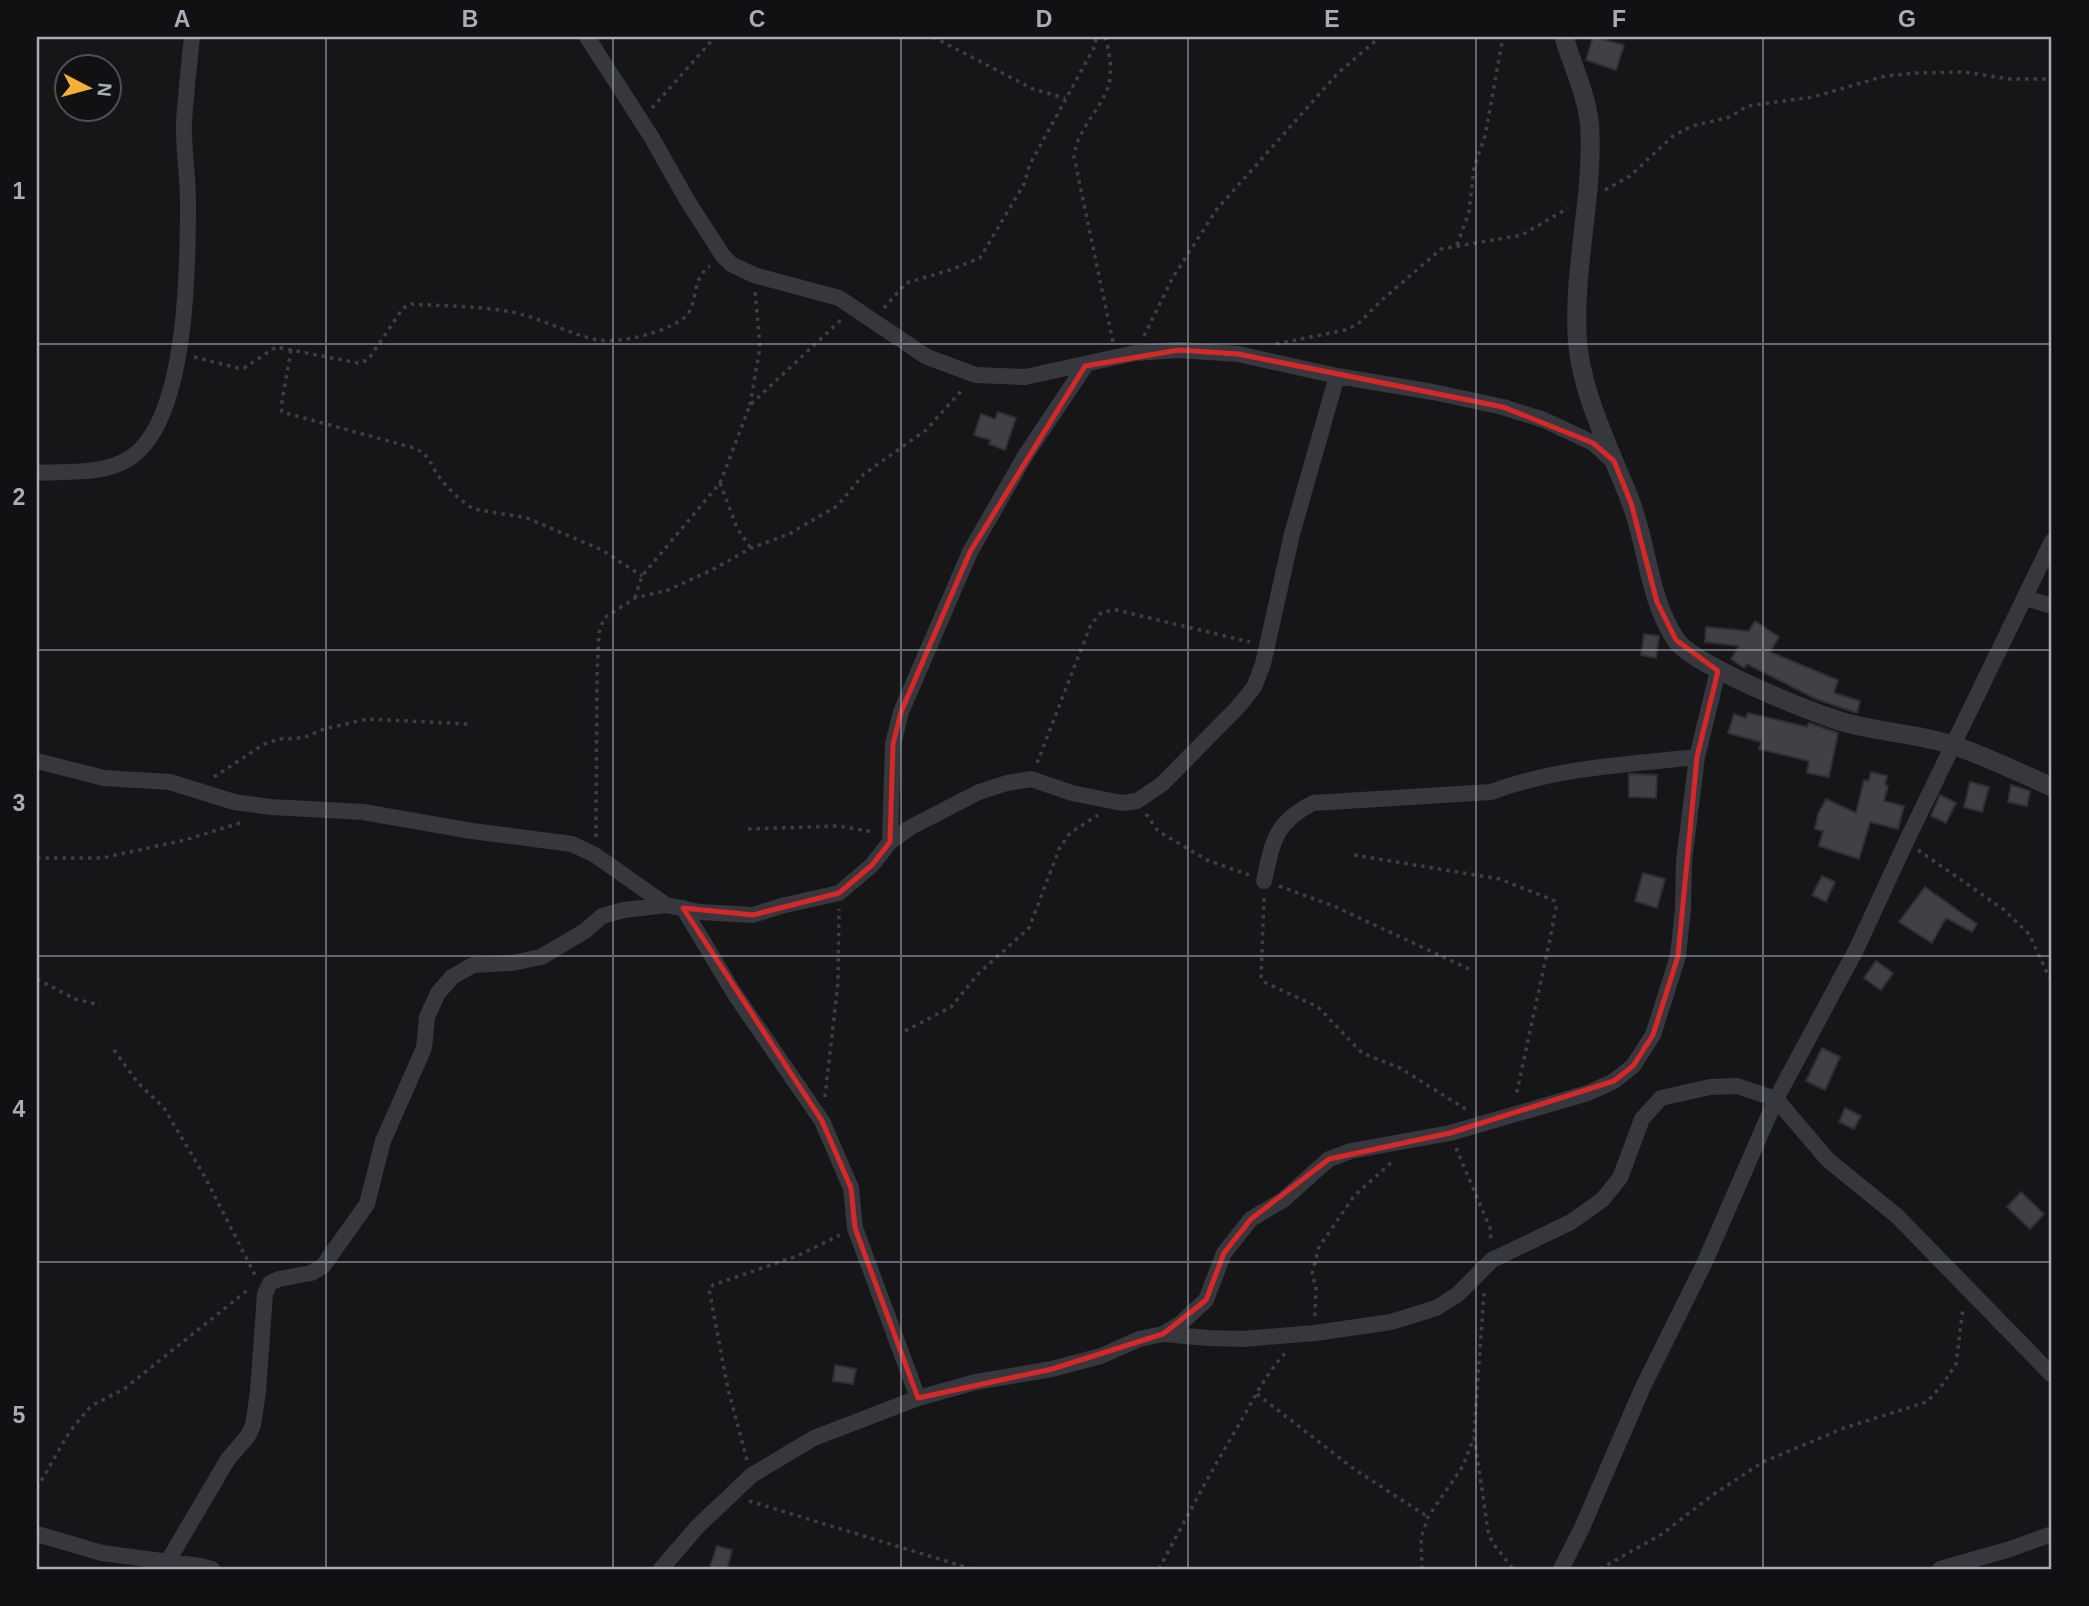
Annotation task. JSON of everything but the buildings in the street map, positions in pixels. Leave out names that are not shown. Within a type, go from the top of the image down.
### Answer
[{"type":"street","points":[[37,473],[105,469],[131,458],[152,437],[169,397],[186,304],[188,200],[184,123],[192,37]]},
{"type":"street","points":[[587,37],[723,256],[731,264],[754,275],[839,298],[927,357],[976,375],[1025,377],[1135,353],[1179,350],[1238,354],[1337,376],[1503,407],[1544,420],[1593,443],[1614,461]]},
{"type":"street","points":[[1564,37],[1589,119],[1590,133],[1588,195],[1580,247],[1576,334],[1578,352],[1584,378],[1631,503],[1657,601],[1676,640],[1686,652],[1718,671],[1849,723],[1953,745],[2052,787]]},
{"type":"street","points":[[890,838],[893,744],[901,712],[970,552],[1025,456],[1085,366]]},
{"type":"street","points":[[168,1561],[228,1459],[248,1436],[253,1425],[265,1294],[270,1283],[311,1273],[323,1266],[367,1204],[383,1141],[424,1048],[427,1017],[438,993],[452,977],[473,965],[512,963],[541,957],[585,931],[602,916],[624,910],[666,905],[700,912],[752,915],[839,893],[872,865],[890,838],[979,792],[1007,783],[1031,779],[1072,793],[1130,802],[1162,784],[1238,707],[1254,687],[1263,664],[1292,534],[1337,376]]},
{"type":"street","points":[[1561,1569],[1581,1530],[1642,1389],[1703,1264],[1776,1099],[1856,950],[2052,541]]},
{"type":"street","points":[[2025,598],[2052,606]]},
{"type":"street","points":[[1163,1334],[1181,1323],[1206,1300],[1224,1253],[1251,1219],[1283,1200],[1329,1159],[1351,1151],[1450,1133],[1588,1093],[1614,1081],[1633,1066],[1653,1035],[1678,956],[1684,861],[1698,757],[1718,671]]},
{"type":"street","points":[[1265,881],[1273,838],[1294,813],[1313,803],[1491,792],[1515,783],[1554,776],[1698,757]]},
{"type":"street","points":[[37,761],[104,778],[170,782],[234,802],[271,807],[363,812],[572,845],[596,855],[666,905]]},
{"type":"street","points":[[683,908],[734,993],[822,1121],[851,1188],[855,1228],[918,1398]]},
{"type":"street","points":[[661,1569],[698,1526],[752,1475],[814,1438],[918,1398],[976,1382],[1052,1369],[1101,1356],[1139,1339],[1163,1334],[1208,1339],[1242,1339],[1310,1333],[1391,1322],[1436,1308],[1457,1295],[1489,1263],[1571,1222],[1602,1200],[1619,1178],[1642,1119],[1661,1098],[1724,1085],[1737,1086],[1776,1099],[1828,1160],[1898,1216],[2052,1375]]},
{"type":"street","points":[[37,1534],[102,1553],[212,1569]]},
{"type":"street","points":[[1940,1569],[2052,1535]]},
{"type":"path","points":[[641,120],[715,37]]},
{"type":"path","points":[[933,37],[1033,89],[1065,98]]},
{"type":"path","points":[[874,321],[906,284],[980,258],[1024,184],[1030,164],[1095,46],[1096,37]]},
{"type":"path","points":[[1105,37],[1111,78],[1107,91],[1075,144],[1074,157],[1117,358]]},
{"type":"path","points":[[1135,353],[1173,277],[1217,209],[1338,74],[1380,37]]},
{"type":"path","points":[[1457,245],[1469,212],[1475,167],[1485,136],[1503,37]]},
{"type":"path","points":[[1273,345],[1345,330],[1358,324],[1441,249],[1522,235],[1588,195],[1630,176],[1673,136],[1692,126],[1730,117],[1747,106],[1813,97],[1885,76],[1916,73],[1965,72],[2009,79],[2052,79]]},
{"type":"path","points":[[177,352],[238,368],[244,368],[271,348],[358,363],[368,360],[403,308],[411,304],[522,314],[595,340],[647,335],[668,327],[685,316],[702,271],[723,256]]},
{"type":"path","points":[[635,598],[642,576],[720,483],[750,405],[760,347],[754,275]]},
{"type":"path","points":[[750,405],[854,307]]},
{"type":"path","points":[[291,350],[282,412],[414,448],[424,453],[442,481],[474,509],[527,518],[602,550],[642,576]]},
{"type":"path","points":[[596,855],[599,633],[604,618],[635,598],[668,590],[751,548],[789,534],[836,506],[864,474],[926,430],[976,375]]},
{"type":"path","points":[[720,483],[737,528],[751,548]]},
{"type":"path","points":[[1031,779],[1091,624],[1102,612],[1116,610],[1266,646]]},
{"type":"path","points":[[205,780],[226,771],[264,744],[280,739],[303,738],[324,729],[367,719],[469,724]]},
{"type":"path","points":[[905,1031],[951,1007],[979,973],[1029,928],[1060,847],[1070,834],[1084,822],[1130,802],[1158,831],[1207,860],[1336,907],[1469,969]]},
{"type":"path","points":[[37,858],[102,858],[185,840],[235,826],[271,807]]},
{"type":"path","points":[[748,829],[838,826],[890,838]]},
{"type":"path","points":[[1906,842],[2003,909],[2029,934],[2052,984]]},
{"type":"path","points":[[1354,855],[1500,879],[1555,901],[1550,939],[1512,1115]]},
{"type":"path","points":[[1265,881],[1261,978],[1266,983],[1318,1007],[1362,1053],[1400,1068],[1487,1123]]},
{"type":"path","points":[[822,1121],[838,982],[839,893]]},
{"type":"path","points":[[37,979],[75,999],[100,1005]]},
{"type":"path","points":[[37,1488],[70,1431],[91,1406],[124,1389],[258,1281],[205,1177],[164,1108],[138,1083],[114,1050]]},
{"type":"path","points":[[1450,1133],[1490,1228],[1474,1435],[1488,1531],[1492,1542],[1513,1569]]},
{"type":"path","points":[[1159,1569],[1256,1394],[1279,1360],[1310,1333],[1316,1287],[1312,1273],[1319,1247],[1354,1196],[1418,1139]]},
{"type":"path","points":[[752,1475],[728,1389],[709,1289],[713,1285],[797,1256],[855,1228]]},
{"type":"path","points":[[1600,1569],[1662,1534],[1711,1496],[1763,1462],[1844,1428],[1927,1402],[1956,1364],[1966,1285]]},
{"type":"path","points":[[1256,1394],[1354,1469],[1428,1517]]},
{"type":"path","points":[[1422,1569],[1421,1538],[1428,1517],[1463,1465],[1474,1435]]},
{"type":"path","points":[[730,1496],[972,1569]]},
{"type":"highlighted area","points":[[1179,350],[1238,354],[1503,407],[1593,443],[1614,461],[1631,503],[1657,602],[1676,640],[1718,671],[1697,757],[1678,956],[1668,994],[1653,1035],[1633,1066],[1614,1081],[1450,1133],[1329,1159],[1251,1219],[1224,1253],[1206,1300],[1163,1334],[1052,1369],[918,1398],[855,1228],[851,1188],[822,1121],[683,908],[753,915],[839,893],[872,865],[890,842],[893,744],[901,712],[970,552],[1085,366]]}]
